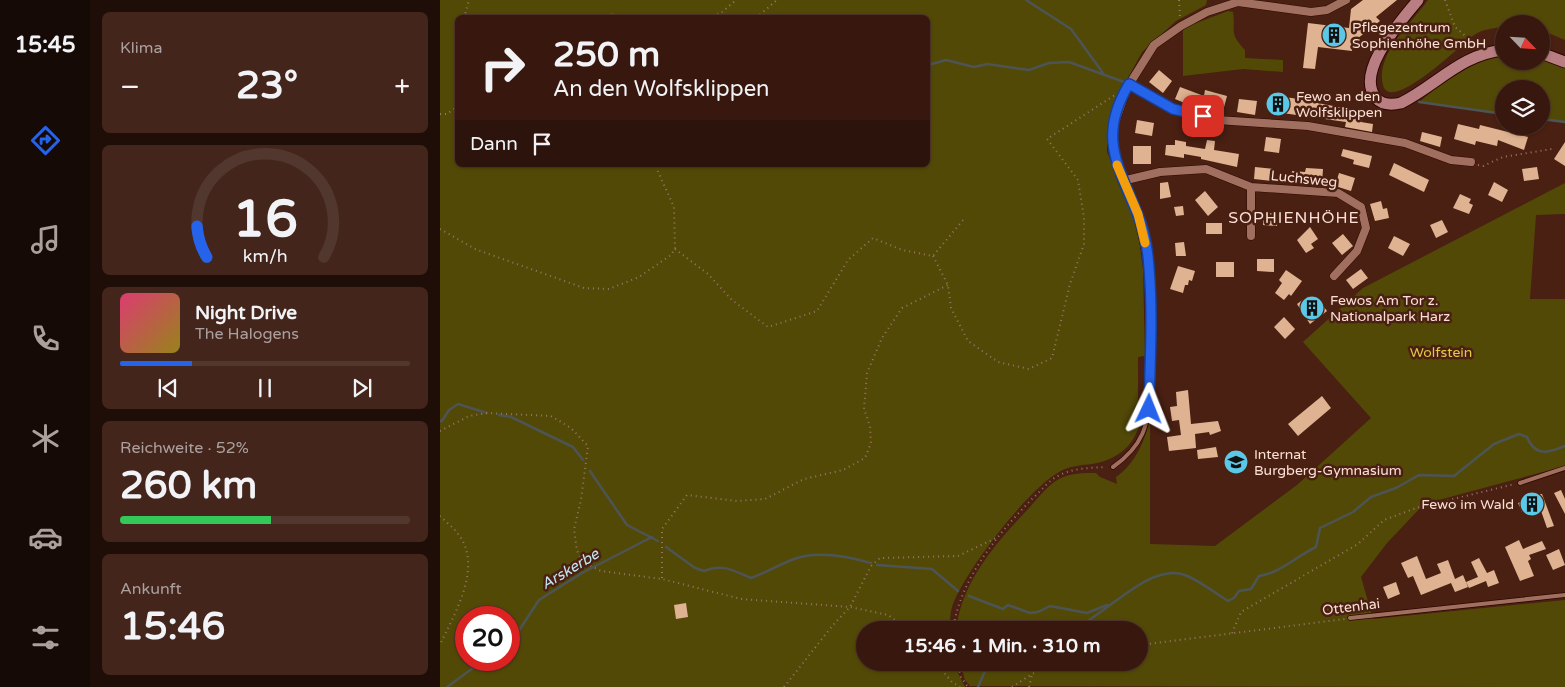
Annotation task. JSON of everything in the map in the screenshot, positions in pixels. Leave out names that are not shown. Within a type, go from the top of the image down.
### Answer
[{"type":"main road","points":[[1418,0],[1382,48],[1373,64],[1371,87],[1379,100],[1393,105],[1401,103],[1460,63],[1482,53],[1495,51]]},
{"type":"main road","points":[[1550,56],[1565,62]]},
{"type":"street","points":[[1150,390],[1149,267],[1138,214],[1122,180],[1112,149],[1112,131],[1122,98],[1129,84],[1154,46],[1181,26],[1207,12],[1238,2],[1277,3],[1319,11],[1326,10],[1346,0]]},
{"type":"street","points":[[1129,84],[1173,109],[1217,120],[1308,126],[1406,143],[1450,160],[1471,162]]},
{"type":"street","name":"Luchsweg","points":[[1122,180],[1160,172],[1206,170],[1251,187],[1338,193],[1361,207],[1366,228],[1358,250],[1334,276]]},
{"type":"street","name":"Luchsweg","points":[[1251,187],[1251,236]]},
{"type":"lane","points":[[1113,466],[1136,447],[1144,430],[1149,409],[1150,390]]},
{"type":"lane","points":[[1520,482],[1565,468]]},
{"type":"lane","name":"Ottenhai","points":[[1350,618],[1565,595]]},
{"type":"path","points":[[465,15],[469,0]]},
{"type":"path","points":[[716,15],[736,0]]},
{"type":"path","points":[[760,15],[777,0]]},
{"type":"path","points":[[1179,0],[1181,26]]},
{"type":"path","points":[[1445,0],[1455,27],[1479,48],[1470,51]]},
{"type":"path","points":[[933,256],[948,285],[951,308],[968,341],[998,362],[1028,369],[1052,358],[1070,284],[1084,244],[1084,218],[1078,180],[1047,138],[1114,95],[1122,98]]},
{"type":"path","points":[[440,114],[447,114],[455,108]]},
{"type":"path","points":[[1471,162],[1483,166],[1504,157],[1552,149]]},
{"type":"path","points":[[440,229],[475,249],[584,288],[609,289],[638,277],[658,265],[671,255],[675,249],[674,207],[656,167]]},
{"type":"path","points":[[933,256],[964,219]]},
{"type":"path","points":[[675,249],[708,274],[732,300],[768,327],[816,311],[848,260],[873,238],[902,250],[933,256]]},
{"type":"path","points":[[662,579],[662,529],[687,495],[737,501],[765,500],[804,479],[843,470],[865,458],[871,443],[870,426],[864,409],[867,373],[882,338],[902,308],[948,285]]},
{"type":"path","points":[[440,431],[469,416],[487,413],[551,416],[571,428],[588,446],[581,500],[574,529],[577,551],[586,563],[601,571],[662,579],[741,599],[850,608],[888,614],[897,621]]},
{"type":"path","points":[[954,621],[956,609],[966,586],[996,538],[1057,476],[1077,470],[1113,466]]},
{"type":"path","points":[[1232,633],[1241,612],[1358,544],[1384,520],[1416,508],[1520,482]]},
{"type":"path","points":[[440,516],[460,536],[469,561],[464,593],[440,645]]},
{"type":"path","points":[[784,687],[833,625],[850,608],[871,566],[880,558],[958,556],[996,538]]},
{"type":"path","name":"Ottenhai","points":[[1148,644],[1350,618]]},
{"type":"path","points":[[943,671],[952,682],[960,687]]},
{"type":"path","points":[[959,671],[968,687]]},
{"type":"path","points":[[1012,687],[1038,671]]},
{"type":"path","points":[[1029,687],[1032,674]]},
{"type":"green space","points":[[440,0],[1207,0],[1206,5],[1176,21],[1142,52],[1116,100],[1107,132],[1107,152],[1129,205],[1139,239],[1143,270],[1145,356],[1138,357],[1138,408],[1144,408],[1134,438],[1122,452],[1114,457],[1063,470],[1046,481],[1031,495],[998,533],[969,574],[958,592],[952,607],[950,621],[856,621],[856,671],[957,671],[965,687],[440,687]]},
{"type":"green space","points":[[1428,0],[1565,0],[1565,40],[1550,34],[1550,15],[1495,15],[1495,28],[1474,35],[1412,84],[1399,91],[1388,92],[1383,85],[1382,73],[1384,62],[1396,40]]},
{"type":"green space","points":[[1228,11],[1233,12],[1234,32],[1236,39],[1245,50],[1245,58],[1283,60],[1283,72],[1243,69],[1183,76],[1183,28]]},
{"type":"green space","points":[[1495,56],[1495,70],[1550,70],[1550,61],[1559,64],[1565,68],[1565,122],[1550,120],[1550,80],[1495,80],[1495,113],[1419,102],[1466,64]]},
{"type":"green space","name":"Wolfstein","points":[[1565,183],[1565,214],[1536,215],[1530,299],[1565,299],[1565,466],[1424,504],[1387,543],[1361,577],[1373,619],[1565,600],[1565,687],[970,686],[965,680],[962,671],[1148,671],[1148,621],[958,621],[965,595],[982,564],[993,549],[1043,492],[1059,479],[1077,474],[1096,473],[1100,477],[1117,484],[1116,477],[1134,459],[1145,436],[1150,419],[1150,544],[1215,546],[1297,485],[1371,418],[1303,342],[1363,288]]},
{"type":"building","name":"Pflegezentrum Sophienhöhe GmbH","points":[[1363,0],[1397,0],[1376,17],[1380,21],[1353,42],[1352,51],[1318,47],[1315,69],[1303,68],[1308,23],[1349,28],[1351,9]]},
{"type":"building","points":[[1159,70],[1172,81],[1163,93],[1149,82]]},
{"type":"building","points":[[1180,87],[1204,96],[1205,90],[1227,96],[1223,111],[1194,103],[1192,106],[1175,99]]},
{"type":"building","points":[[1270,96],[1292,98],[1359,111],[1358,118],[1362,118],[1361,122],[1373,124],[1372,132],[1345,127],[1346,122],[1269,111]]},
{"type":"building","points":[[1239,99],[1257,101],[1255,115],[1237,112]]},
{"type":"building","points":[[1137,120],[1154,123],[1152,136],[1135,133]]},
{"type":"building","points":[[1458,124],[1479,129],[1480,125],[1495,129],[1495,135],[1520,135],[1528,137],[1524,150],[1498,140],[1497,146],[1476,141],[1475,145],[1454,139]]},
{"type":"building","points":[[1422,132],[1442,137],[1440,147],[1420,141]]},
{"type":"building","points":[[1266,137],[1281,139],[1279,153],[1264,151]]},
{"type":"building","points":[[1175,140],[1186,142],[1186,146],[1205,149],[1207,140],[1215,141],[1214,150],[1239,154],[1237,167],[1184,154],[1184,158],[1165,155],[1166,145],[1175,145]]},
{"type":"building","points":[[1565,142],[1565,166],[1554,159]]},
{"type":"building","points":[[1133,146],[1151,146],[1151,164],[1133,164]]},
{"type":"building","points":[[1343,149],[1372,156],[1369,168],[1353,164],[1354,160],[1341,156]]},
{"type":"building","points":[[1394,163],[1429,180],[1424,192],[1389,175]]},
{"type":"building","points":[[1255,167],[1274,169],[1272,181],[1254,179]]},
{"type":"building","points":[[1537,167],[1539,179],[1524,181],[1522,169]]},
{"type":"building","points":[[1306,168],[1323,169],[1322,183],[1291,178],[1292,171],[1305,172]]},
{"type":"building","points":[[1339,173],[1355,178],[1351,191],[1335,186]]},
{"type":"building","points":[[1168,182],[1171,197],[1160,199],[1160,183]]},
{"type":"building","points":[[1494,182],[1508,190],[1502,202],[1488,195]]},
{"type":"building","points":[[1205,191],[1218,207],[1208,216],[1195,200]]},
{"type":"building","points":[[1460,194],[1471,199],[1469,203],[1473,205],[1469,214],[1453,208]]},
{"type":"building","points":[[1381,201],[1383,209],[1387,208],[1389,218],[1375,221],[1370,204]]},
{"type":"building","points":[[1183,206],[1184,215],[1176,216],[1174,207]]},
{"type":"building","points":[[1264,213],[1278,213],[1277,226],[1263,225]]},
{"type":"building","points":[[1442,220],[1448,232],[1436,238],[1430,225]]},
{"type":"building","points":[[1206,223],[1222,223],[1222,234],[1206,234]]},
{"type":"building","points":[[1310,227],[1318,239],[1311,244],[1314,248],[1306,253],[1297,240]]},
{"type":"building","points":[[1343,234],[1353,246],[1342,255],[1332,243]]},
{"type":"building","points":[[1394,236],[1410,244],[1403,256],[1388,248]]},
{"type":"building","points":[[1184,242],[1186,256],[1176,256],[1175,243]]},
{"type":"building","points":[[1257,259],[1274,259],[1274,272],[1257,271]]},
{"type":"building","points":[[1216,262],[1234,262],[1234,277],[1216,277]]},
{"type":"building","points":[[1178,266],[1195,271],[1192,281],[1189,280],[1188,285],[1185,285],[1183,293],[1170,289]]},
{"type":"building","points":[[1361,269],[1368,278],[1353,289],[1346,280]]},
{"type":"building","points":[[1286,270],[1302,281],[1291,296],[1289,294],[1284,300],[1275,293],[1282,283],[1279,280]]},
{"type":"building","name":"Fewos Am Tor z. Nationalpark Harz","points":[[1308,296],[1313,303],[1318,299],[1327,311],[1310,324],[1297,304]]},
{"type":"building","points":[[1284,317],[1295,329],[1285,339],[1274,327]]},
{"type":"building","points":[[1188,390],[1191,424],[1218,421],[1221,431],[1210,435],[1209,432],[1195,434],[1196,448],[1169,451],[1167,437],[1181,435],[1179,420],[1172,421],[1170,407],[1177,406],[1176,392]]},
{"type":"building","points":[[1322,396],[1331,408],[1298,436],[1288,424]]},
{"type":"building","points":[[1216,447],[1218,457],[1198,459],[1197,450]]},
{"type":"building","points":[[1561,490],[1565,499],[1565,514],[1554,493]]},
{"type":"building","name":"Fewo im Wald","points":[[1542,494],[1554,526],[1547,528],[1540,508],[1527,513],[1526,510],[1522,512],[1518,503]]},
{"type":"building","points":[[1519,540],[1523,549],[1542,541],[1546,549],[1529,555],[1531,559],[1528,561],[1534,576],[1520,581],[1505,547]]},
{"type":"building","points":[[1559,549],[1565,565],[1553,570],[1546,555]]},
{"type":"building","points":[[1417,556],[1426,579],[1441,573],[1437,564],[1448,560],[1455,579],[1463,575],[1468,587],[1455,592],[1451,583],[1421,595],[1413,576],[1408,578],[1401,563]]},
{"type":"building","points":[[1479,558],[1487,573],[1494,570],[1499,583],[1488,587],[1486,581],[1469,588],[1466,582],[1478,577],[1471,562]]},
{"type":"building","points":[[1396,582],[1400,594],[1388,599],[1383,587]]},
{"type":"building","points":[[686,603],[688,617],[676,619],[674,605]]},
{"type":"waterway","points":[[1026,0],[1071,29],[1103,73]]},
{"type":"waterway","points":[[930,64],[946,60],[974,67],[987,64],[1029,70],[1049,63],[1069,62],[1124,82]]},
{"type":"waterway","points":[[1419,102],[1495,113]]},
{"type":"waterway","points":[[1550,120],[1565,122]]},
{"type":"waterway","points":[[440,421],[442,421],[449,410],[458,404],[487,413]]},
{"type":"waterway","points":[[499,415],[511,417],[573,447],[583,460]]},
{"type":"waterway","points":[[1088,621],[1141,583],[1156,576],[1171,573],[1191,577],[1228,601],[1234,598],[1239,591],[1251,589],[1259,576],[1281,568],[1316,547],[1320,528],[1353,512],[1371,497],[1396,488],[1419,475],[1454,476],[1494,444],[1519,434],[1527,437],[1534,448],[1543,452],[1565,446]]},
{"type":"waterway","points":[[590,471],[627,525],[658,541]]},
{"type":"waterway","name":"Arskerbe","points":[[520,629],[539,600],[582,573],[652,537]]},
{"type":"waterway","name":"Arskerbe","points":[[666,547],[695,568],[704,571],[723,568],[751,578],[803,556],[823,554],[842,556],[871,563]]},
{"type":"waterway","name":"Arskerbe","points":[[877,565],[932,569],[958,591]]},
{"type":"waterway","name":"Arskerbe","points":[[969,596],[1003,609],[1008,605],[1030,613],[1038,612],[1050,606],[1087,613],[1107,605]]},
{"type":"waterway","name":"Arskerbe","points":[[447,687],[469,671]]},
{"type":"waterway","points":[[978,687],[985,671]]},
{"type":"slow traffic","points":[[1117,165],[1138,214],[1145,243]]},
{"type":"place","name":"Pflegezentrum Sophienhöhe GmbH","points":[[1334,35]]},
{"type":"place","name":"Fewo an den Wolfsklippen","points":[[1278,104]]},
{"type":"place","name":"Fewos Am Tor z. Nationalpark Harz","points":[[1312,308]]},
{"type":"place","name":"Internat Burgberg-Gymnasium","points":[[1236,462]]},
{"type":"place","name":"Fewo im Wald","points":[[1532,504]]},
{"type":"district","name":"SOPHIENHÖHE","points":[[1294,218]]},
{"type":"route","points":[[1149,409],[1149,267],[1138,214],[1125,187],[1112,149],[1112,131],[1122,98],[1129,84],[1173,109],[1203,116]]}]
